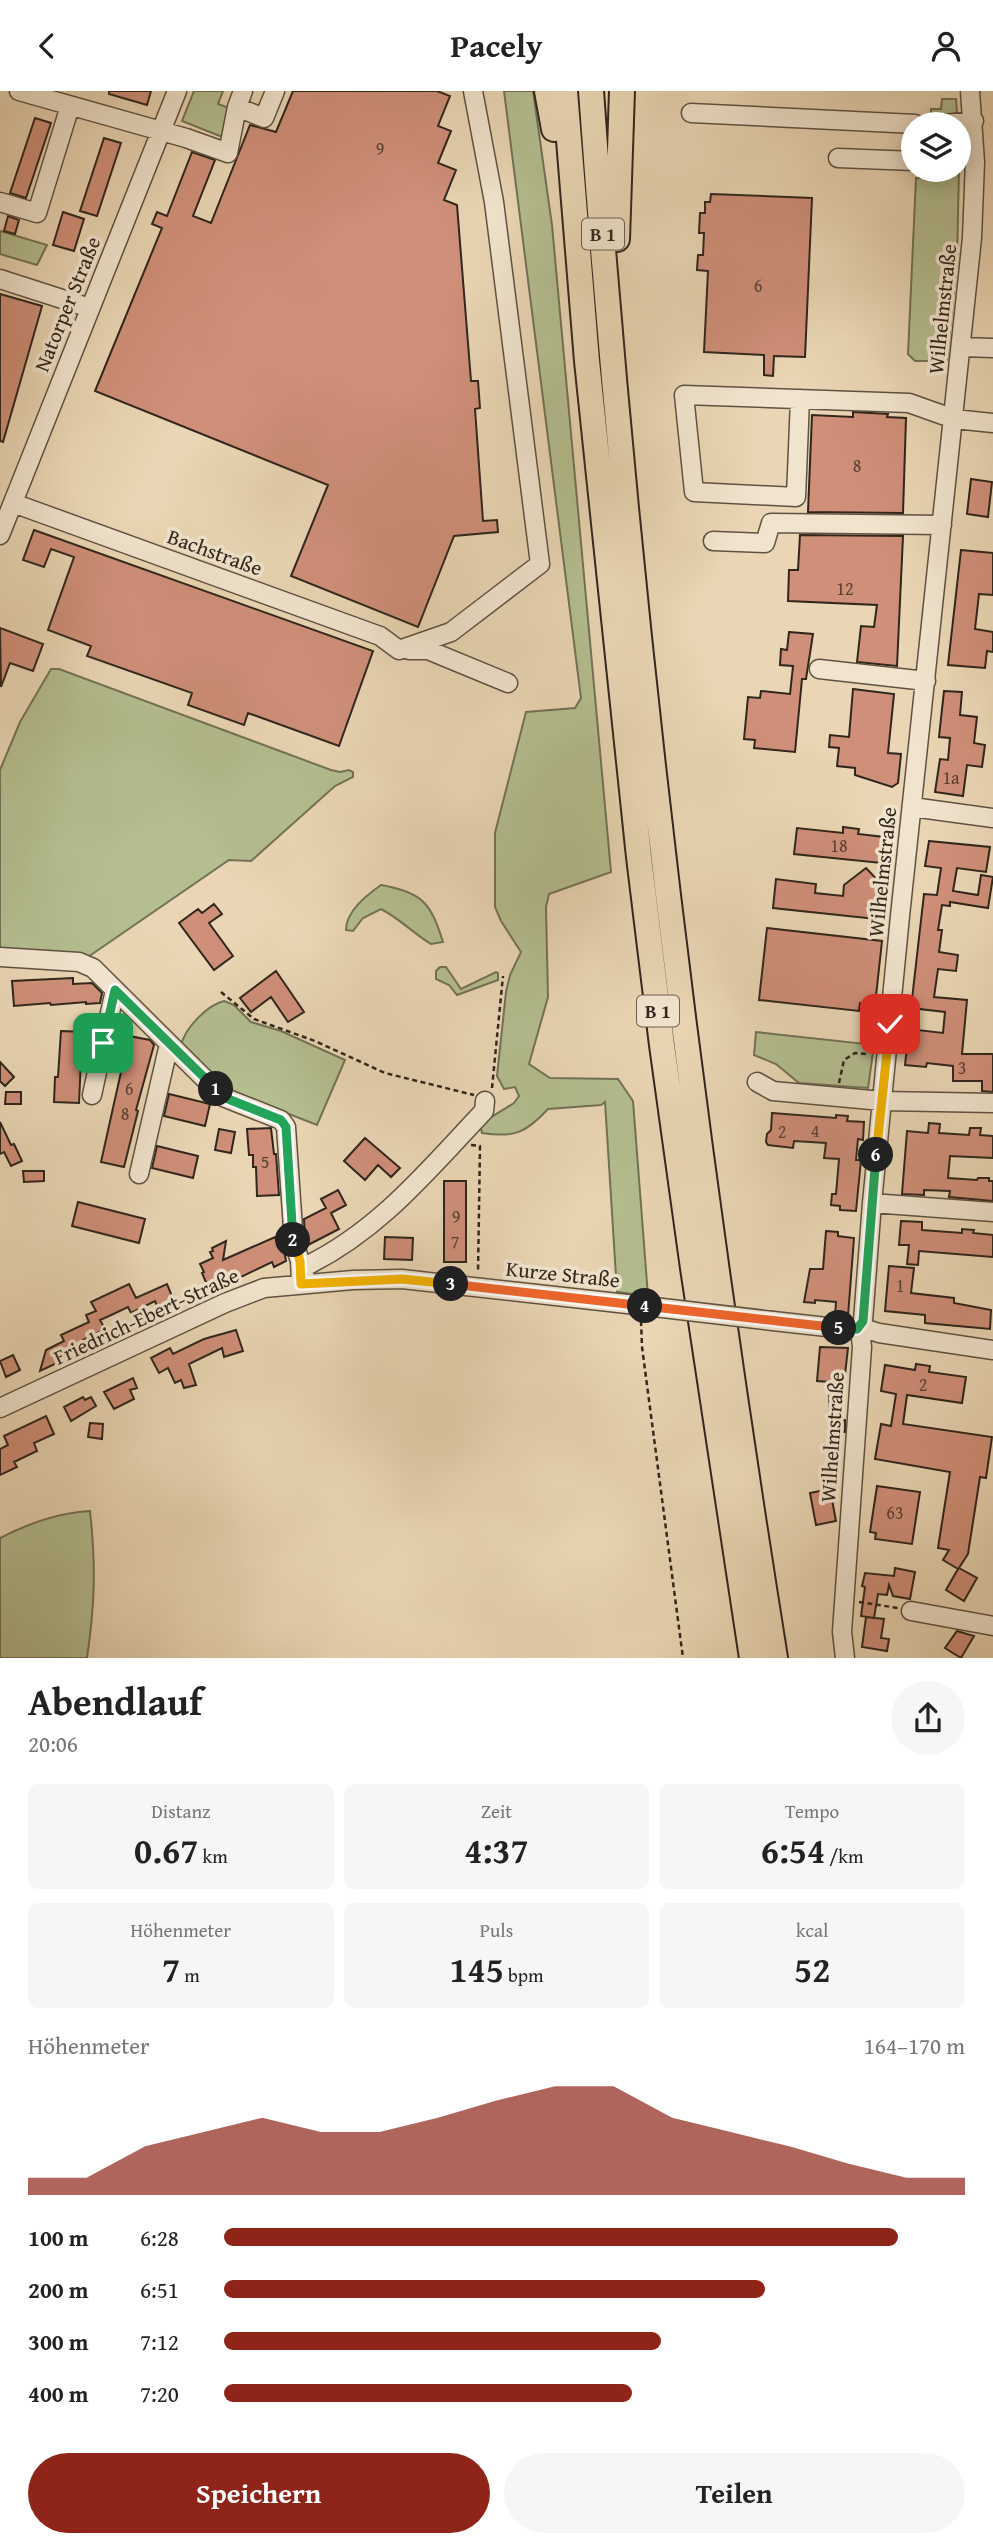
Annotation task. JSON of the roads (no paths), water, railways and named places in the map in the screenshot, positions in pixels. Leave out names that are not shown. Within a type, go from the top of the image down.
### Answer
[{"type":"highway","points":[[547,91],[556,134],[569,165]]},
{"type":"highway","name":"B 1","points":[[565,91],[569,165],[612,605],[662,1045],[752,1658]]},
{"type":"highway","name":"B 1","points":[[591,91],[631,568],[691,1075],[725,1328],[775,1658]]},
{"type":"highway","points":[[612,345],[622,91]]},
{"type":"street","points":[[19,91],[186,138],[228,153],[240,99],[264,118],[275,91]]},
{"type":"street","name":"Natorper Straße","points":[[0,535],[177,91]]},
{"type":"street","points":[[399,650],[451,632],[540,564],[495,215],[473,91]]},
{"type":"street","name":"Wilhelmstraße","points":[[970,91],[974,121],[971,139]]},
{"type":"street","points":[[0,202],[37,213],[69,106]]},
{"type":"street","points":[[691,113],[901,123]]},
{"type":"street","points":[[838,158],[901,160]]},
{"type":"street","name":"Wilhelmstraße","points":[[845,1658],[841,1638],[862,1347],[860,1327],[863,1321],[882,1101],[962,347],[972,238],[968,182]]},
{"type":"street","points":[[0,279],[90,308]]},
{"type":"street","points":[[962,347],[993,348]]},
{"type":"street","points":[[800,399],[796,497],[694,492],[684,395],[800,399],[909,403],[954,419],[993,423]]},
{"type":"street","name":"Bachstraße","points":[[13,503],[380,636],[399,650]]},
{"type":"street","points":[[713,541],[765,543],[771,523],[942,525]]},
{"type":"street","points":[[399,650],[428,650],[509,683]]},
{"type":"street","points":[[819,669],[926,681]]},
{"type":"street","points":[[912,807],[993,818]]},
{"type":"street","points":[[0,957],[79,962],[93,968],[223,1097],[281,1120],[286,1127],[294,1243],[300,1261],[301,1284]]},
{"type":"street","points":[[92,1095],[115,990]]},
{"type":"street","points":[[139,1174],[169,1044]]},
{"type":"street","points":[[757,1083],[773,1091],[882,1101],[993,1103]]},
{"type":"street","points":[[301,1284],[306,1266],[347,1245],[398,1202],[484,1111],[485,1101]]},
{"type":"street","points":[[872,1203],[993,1212]]},
{"type":"street","name":"Kurze Straße","points":[[301,1284],[402,1279],[773,1321],[854,1329],[860,1327],[879,1333],[993,1350]]},
{"type":"street","name":"Friedrich-Ebert-Straße","points":[[0,1408],[225,1303],[264,1288],[301,1284]]},
{"type":"street","points":[[911,1611],[993,1626]]}]
